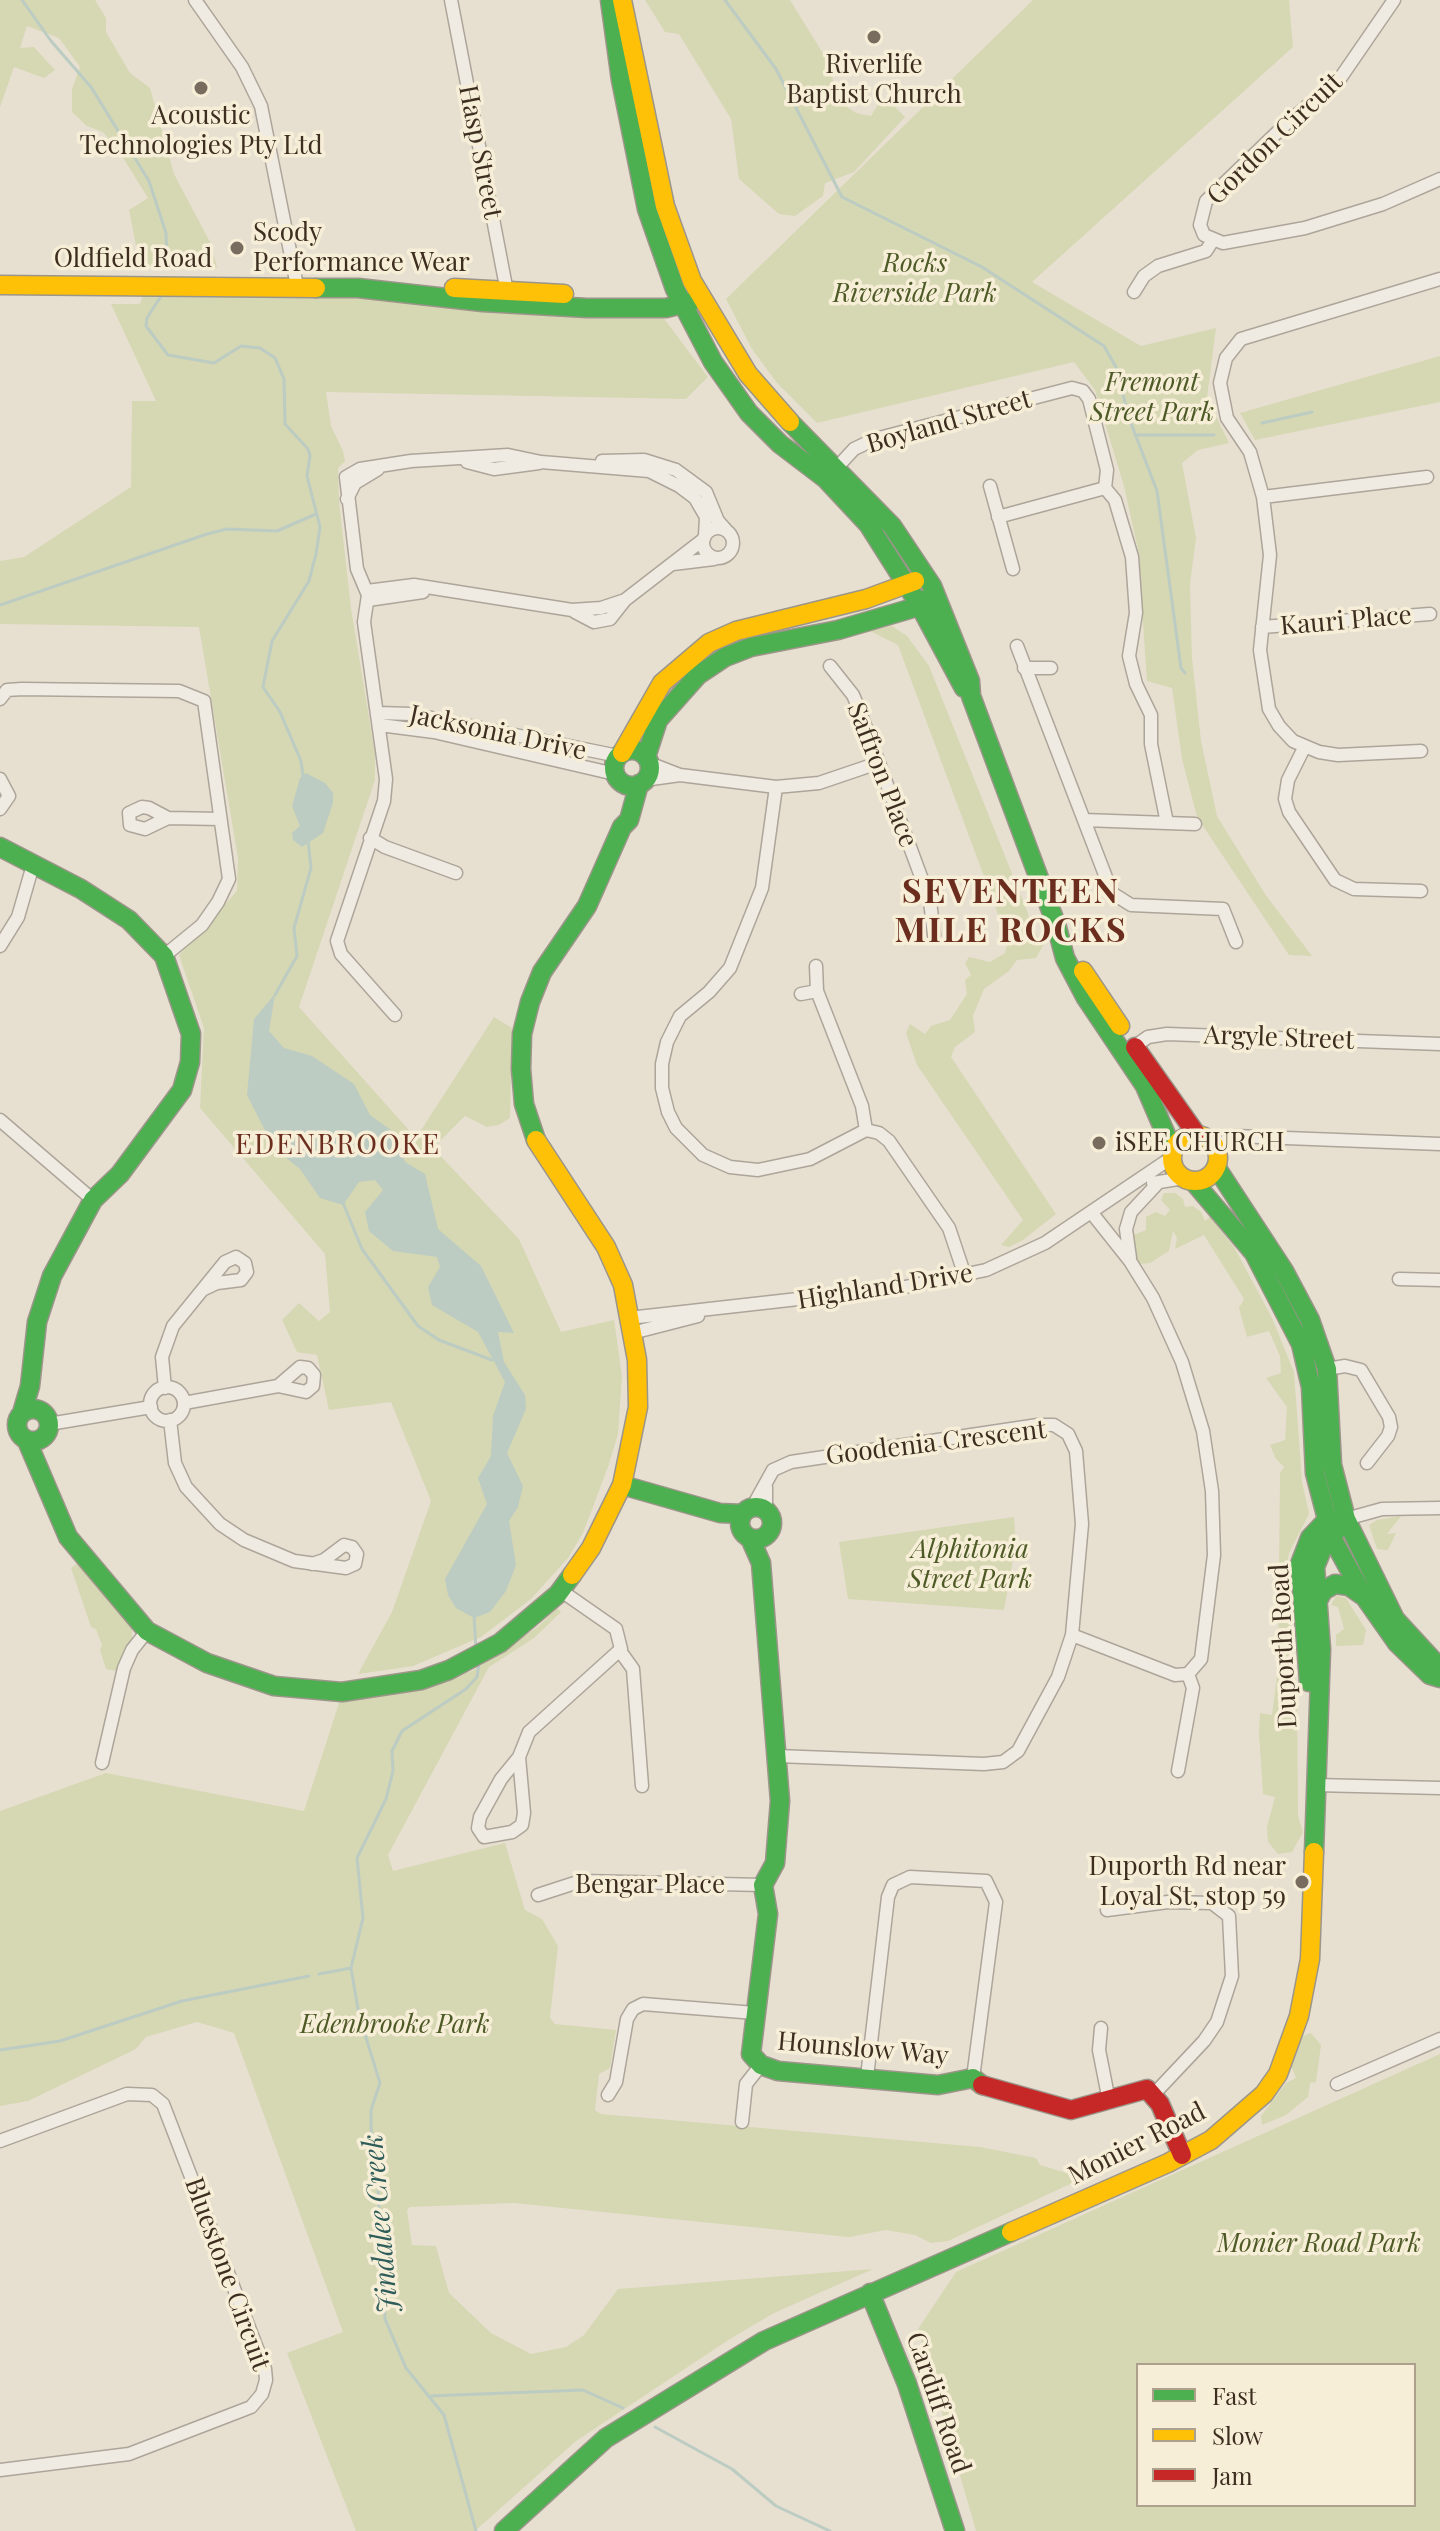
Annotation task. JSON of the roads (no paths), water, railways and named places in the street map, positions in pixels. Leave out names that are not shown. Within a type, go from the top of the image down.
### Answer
[{"type":"main road","points":[[610,0],[621,80],[647,209],[688,293]]},
{"type":"main road","points":[[622,0],[665,206],[688,293],[713,362],[749,413],[780,444],[831,474],[892,526],[932,586],[970,681],[971,696],[1056,924],[1129,1050],[1172,1154],[1175,1170],[1188,1180],[1254,1253],[1301,1344],[1309,1374],[1315,1473],[1329,1530],[1364,1596],[1397,1643],[1430,1675],[1440,1678]]},
{"type":"main road","name":"Oldfield Road","points":[[1,284],[358,288],[385,285],[508,297],[653,297],[688,293]]},
{"type":"main road","points":[[831,474],[906,583],[959,684],[971,696]]},
{"type":"main road","points":[[0,847],[107,904],[129,920],[164,956],[191,1034],[190,1062],[182,1090],[166,1116],[120,1174],[93,1200],[44,1298],[33,1341],[30,1386],[40,1465],[51,1501],[79,1554],[147,1631],[226,1672],[300,1689],[344,1692],[380,1688],[449,1670],[516,1633],[564,1586],[591,1548],[622,1485],[638,1407],[623,1285],[606,1247],[537,1143],[524,1104],[522,1034],[536,987],[565,935],[587,906],[622,827],[629,820],[632,769],[662,683],[709,643],[736,631],[866,599],[918,580],[932,586]]},
{"type":"main road","points":[[632,769],[658,720],[698,675],[725,657],[751,647],[797,640],[920,606],[932,586]]},
{"type":"main road","points":[[1129,1050],[1197,1135],[1215,1147],[1216,1167],[1292,1284],[1310,1320],[1327,1369],[1332,1465],[1346,1519],[1395,1619],[1440,1668]]},
{"type":"main road","points":[[1172,1154],[1182,1139],[1197,1135]]},
{"type":"main road","points":[[1188,1180],[1207,1178],[1216,1167]]},
{"type":"main road","points":[[622,1485],[753,1522]]},
{"type":"main road","points":[[1329,1530],[1346,1519]]},
{"type":"main road","name":"Hounslow Way","points":[[753,1522],[761,1563],[780,1801],[775,1863],[763,1885],[768,1914],[750,2048],[761,2065],[778,2071],[938,2085],[973,2078],[988,2089],[1071,2110],[1109,2101],[1139,2089],[1154,2094]]},
{"type":"main road","name":"Duporth Road","points":[[1315,1740],[1320,1721],[1321,1649],[1315,1567],[1329,1530]]},
{"type":"main road","name":"Duporth Road","points":[[1289,2042],[1299,2016],[1310,1959],[1315,1785],[1315,1740],[1310,1719],[1300,1564],[1310,1538],[1329,1530]]},
{"type":"main road","points":[[1316,1604],[1323,1591],[1335,1584],[1349,1586],[1364,1596]]},
{"type":"main road","name":"Monier Road","points":[[504,2531],[564,2474],[632,2422],[764,2341],[958,2254],[1037,2223],[1180,2150],[1211,2140],[1264,2094],[1278,2074],[1289,2042]]},
{"type":"main road","points":[[1154,2094],[1180,2150]]},
{"type":"main road","name":"Cardiff Road","points":[[870,2293],[907,2384],[955,2531]]},
{"type":"street","points":[[195,0],[248,76],[261,106],[297,286]]},
{"type":"street","name":"Hasp Street","points":[[451,0],[508,297]]},
{"type":"street","name":"Gordon Circuit","points":[[1394,0],[1339,80],[1288,122],[1206,201],[1200,225],[1204,235],[1223,243],[1305,228],[1383,204],[1440,179]]},
{"type":"street","points":[[1134,292],[1144,276],[1158,266],[1206,251],[1213,240]]},
{"type":"street","points":[[1421,751],[1338,755],[1304,748],[1279,726],[1269,709],[1260,650],[1270,555],[1263,497],[1250,452],[1227,418],[1221,401],[1221,373],[1226,358],[1241,339],[1265,329],[1440,279]]},
{"type":"street","name":"Boyland Street","points":[[831,474],[854,449],[875,439],[1072,388],[1083,391],[1089,399],[1107,470],[1105,488]]},
{"type":"street","points":[[395,1015],[341,954],[337,941],[386,792],[364,619],[367,595],[357,569],[344,481],[348,474],[390,465],[512,455],[545,463],[653,472],[683,487],[705,513],[706,552],[717,558]]},
{"type":"street","points":[[583,464],[644,460],[671,468],[706,492],[733,546],[726,556],[670,566]]},
{"type":"street","points":[[1263,497],[1427,477]]},
{"type":"street","points":[[990,486],[1013,569]]},
{"type":"street","points":[[998,517],[1105,488],[1115,500],[1132,557],[1136,613],[1129,656],[1136,684],[1151,715],[1151,744],[1167,823]]},
{"type":"street","points":[[367,595],[407,585],[572,610],[597,609],[625,600],[715,529],[726,530]]},
{"type":"street","name":"Kauri Place","points":[[1262,627],[1430,614]]},
{"type":"street","points":[[1017,646],[1112,893],[1122,902],[1223,909],[1236,942]]},
{"type":"street","name":"Saffron Place","points":[[830,666],[853,695],[930,901],[934,935]]},
{"type":"street","points":[[1024,668],[1051,668]]},
{"type":"street","points":[[0,699],[7,690],[22,689],[179,691],[198,696],[204,701],[228,864],[226,887],[202,925],[164,956]]},
{"type":"street","name":"Jacksonia Drive","points":[[379,719],[412,714],[632,769]]},
{"type":"street","name":"Jacksonia Drive","points":[[379,719],[632,769],[776,787],[819,783],[878,763]]},
{"type":"street","points":[[1304,748],[1288,780],[1285,799],[1289,812],[1335,880],[1354,889],[1421,891]]},
{"type":"street","points":[[0,779],[9,796],[0,809]]},
{"type":"street","points":[[776,787],[762,888],[730,968],[680,1016],[667,1042],[662,1064],[662,1088],[668,1112],[676,1128],[703,1155],[730,1167],[758,1170],[810,1159],[866,1130],[879,1133],[889,1141],[949,1228],[965,1276]]},
{"type":"street","points":[[168,818],[220,819]]},
{"type":"street","points":[[1084,820],[1195,824]]},
{"type":"street","points":[[370,838],[385,847],[456,873]]},
{"type":"street","points":[[0,946],[18,917],[33,865]]},
{"type":"street","points":[[816,966],[817,991],[862,1106],[866,1130]]},
{"type":"street","points":[[801,994],[817,991]]},
{"type":"street","name":"Argyle Street","points":[[1129,1050],[1148,1037],[1167,1034],[1440,1044]]},
{"type":"street","points":[[0,1120],[93,1200]]},
{"type":"street","points":[[1215,1147],[1235,1136],[1440,1144]]},
{"type":"street","name":"Highland Drive","points":[[630,1326],[965,1276],[1007,1263],[1045,1243],[1134,1185],[1172,1154]]},
{"type":"street","name":"Highland Drive","points":[[1134,1185],[1188,1180]]},
{"type":"street","points":[[1130,1261],[1126,1229],[1131,1212],[1158,1183]]},
{"type":"street","points":[[1072,1635],[1175,1675],[1188,1674],[1201,1659],[1214,1555],[1212,1491],[1203,1431],[1182,1362],[1153,1298],[1130,1261],[1091,1212]]},
{"type":"street","points":[[1399,1279],[1440,1280]]},
{"type":"street","points":[[165,1388],[162,1360],[168,1336],[204,1289]]},
{"type":"street","points":[[1327,1369],[1345,1366],[1361,1370],[1389,1417],[1391,1427],[1388,1436],[1367,1463]]},
{"type":"street","points":[[184,1403],[278,1386]]},
{"type":"street","points":[[165,1388],[178,1391],[184,1403],[180,1414],[170,1420],[159,1419],[151,1407],[154,1394],[165,1388]]},
{"type":"street","points":[[36,1425],[151,1407]]},
{"type":"street","points":[[170,1420],[175,1465],[186,1487],[201,1506],[244,1540],[294,1561],[312,1564]]},
{"type":"street","name":"Goodenia Crescent","points":[[753,1522],[773,1470],[791,1462],[1054,1425],[1068,1434],[1078,1466],[1082,1524],[1072,1635],[1058,1677],[1018,1751],[1003,1762],[984,1764],[777,1756]]},
{"type":"street","points":[[1346,1519],[1382,1509],[1440,1508]]},
{"type":"street","points":[[564,1586],[616,1629],[620,1651],[633,1669],[642,1786]]},
{"type":"street","points":[[102,1763],[124,1668],[132,1650],[147,1631]]},
{"type":"street","points":[[519,1757],[522,1824],[512,1832],[484,1837],[478,1828],[480,1817],[501,1779],[519,1757],[531,1728],[620,1651]]},
{"type":"street","points":[[1178,1771],[1193,1688],[1188,1674]]},
{"type":"street","points":[[1315,1785],[1440,1788]]},
{"type":"street","points":[[867,2077],[893,1885],[910,1877],[986,1881],[996,1902],[973,2078]]},
{"type":"street","name":"Bengar Place","points":[[538,1895],[581,1881],[763,1885]]},
{"type":"street","points":[[1107,1910],[1168,1902],[1212,1903],[1229,1916],[1232,1976],[1217,2022],[1204,2041],[1154,2094]]},
{"type":"street","points":[[608,2095],[616,2082],[627,2019],[633,2009],[643,2004],[755,2013]]},
{"type":"street","points":[[1101,2028],[1099,2050],[1109,2101]]},
{"type":"street","points":[[1337,2084],[1440,2039]]},
{"type":"street","points":[[742,2122],[746,2084],[761,2065]]},
{"type":"street","name":"Bluestone Circuit","points":[[0,2141],[127,2094],[152,2095],[163,2104],[259,2354],[266,2380],[262,2394],[251,2407],[129,2454],[0,2470]]},
{"type":"waterway","name":"Jindalee Creek","points":[[22,0],[51,41],[91,87],[149,181],[166,233],[167,265]]},
{"type":"waterway","points":[[725,0],[776,69],[842,197],[982,267],[1104,346],[1116,367],[1129,418],[1157,491],[1181,668],[1185,673]]},
{"type":"waterway","name":"Jindalee Creek","points":[[163,293],[147,318],[146,326],[168,355],[214,363],[241,346],[260,348],[275,358],[284,379],[285,424],[308,449],[307,476],[320,527],[316,554],[309,581],[272,641],[263,687],[280,712],[301,761],[303,776]]},
{"type":"waterway","points":[[1262,423],[1312,412]]},
{"type":"waterway","points":[[1135,435],[1214,435]]},
{"type":"waterway","points":[[0,605],[207,534],[227,529],[277,531],[316,514]]},
{"type":"waterway","name":"Jindalee Creek","points":[[275,995],[297,956],[294,928],[311,868],[308,840]]},
{"type":"waterway","points":[[343,1203],[362,1249],[418,1326],[439,1340],[492,1360]]},
{"type":"waterway","name":"Jindalee Creek","points":[[474,1615],[476,1648]]},
{"type":"waterway","name":"Jindalee Creek","points":[[476,2531],[444,2415],[406,2368],[385,2319],[377,2170],[371,2128],[371,2110],[380,2083],[359,2015],[351,1968],[363,1918],[357,1858],[386,1799],[393,1771],[392,1751],[402,1731],[466,1689],[477,1677],[479,1663]]},
{"type":"waterway","points":[[319,1974],[351,1968]]},
{"type":"waterway","points":[[0,2050],[60,2041],[182,2001],[309,1976]]},
{"type":"waterway","points":[[429,2396],[583,2390],[623,2408]]},
{"type":"waterway","points":[[655,2427],[732,2469],[776,2506],[830,2531]]},
{"type":"place","name":"Riverlife Baptist Church","points":[[874,37]]},
{"type":"place","name":"Acoustic Technologies Pty Ltd","points":[[201,88]]},
{"type":"place","name":"Scody Performance Wear","points":[[237,248]]},
{"type":"place","name":"iSEE CHURCH","points":[[1099,1143]]},
{"type":"place","name":"Duporth Rd near Loyal St, stop 59","points":[[1302,1882]]},
{"type":"district","name":"SEVENTEEN MILE ROCKS","points":[[1011,912]]},
{"type":"district","name":"EDENBROOKE","points":[[338,1145]]},
{"type":"park label","name":"Rocks Riverside Park","points":[[915,279]]},
{"type":"park label","name":"Fremont Street Park","points":[[1152,398]]},
{"type":"park label","name":"Alphitonia Street Park","points":[[970,1565]]},
{"type":"park label","name":"Edenbrooke Park","points":[[395,2025]]},
{"type":"park label","name":"Monier Road Park","points":[[1319,2244]]}]
